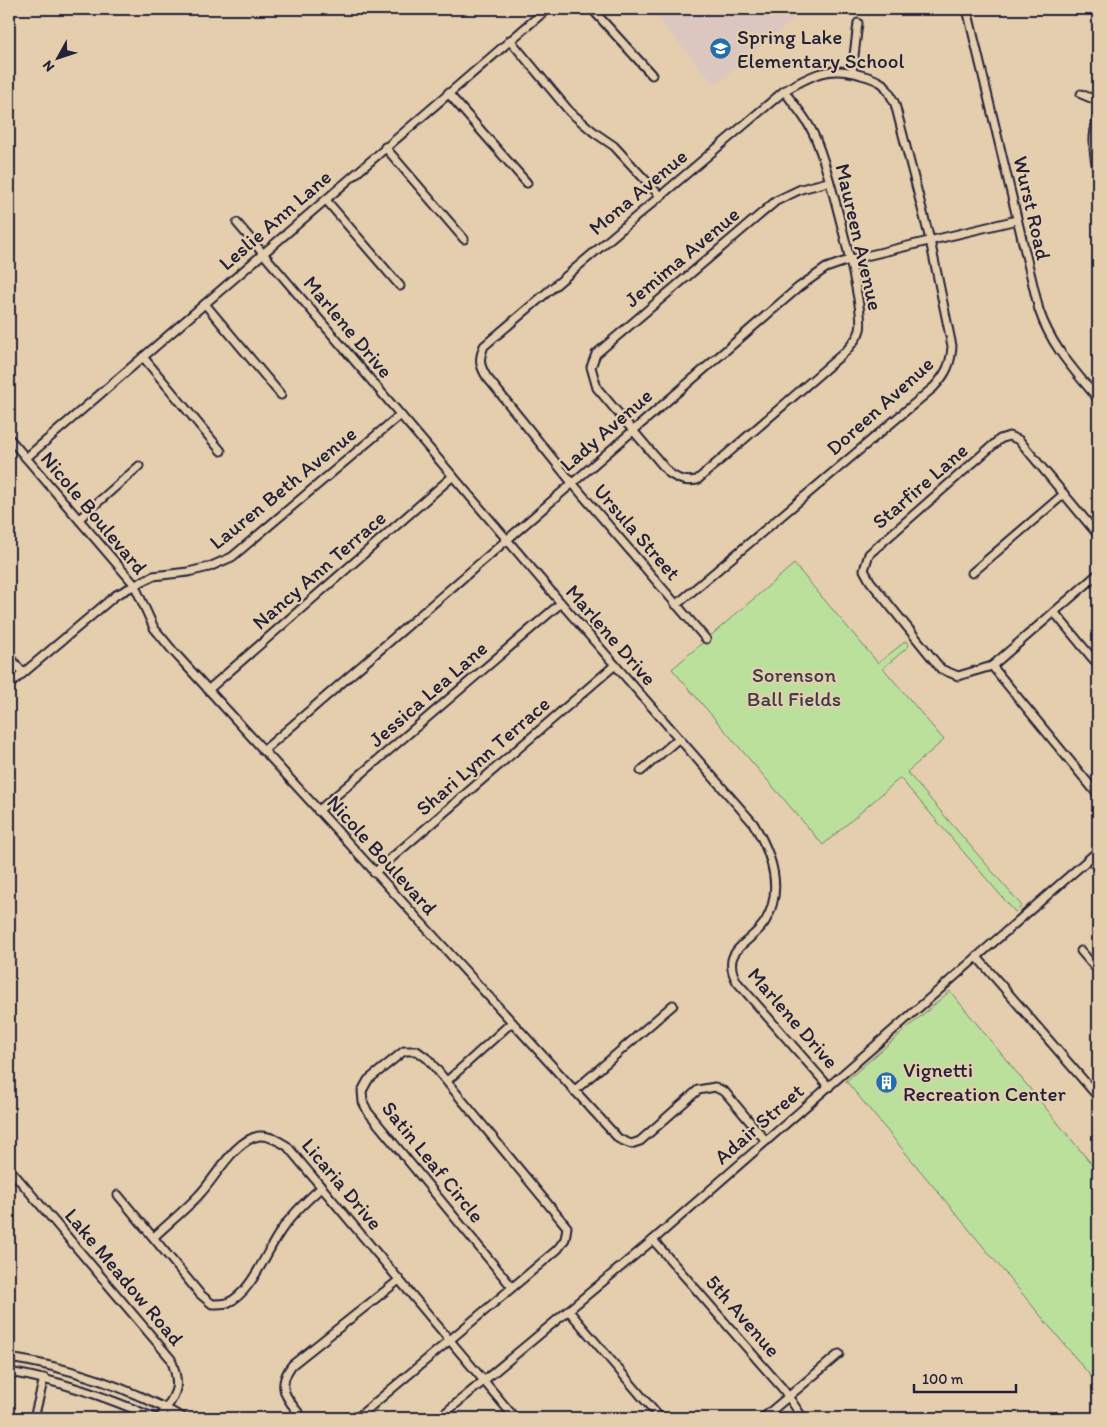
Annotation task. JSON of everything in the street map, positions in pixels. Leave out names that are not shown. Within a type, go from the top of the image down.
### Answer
[{"type":"street","name":"Leslie Ann Lane","points":[[26,458],[547,9]]},
{"type":"street","points":[[592,9],[652,75]]},
{"type":"street","name":"Wurst Road","points":[[967,9],[1017,220],[1046,332],[1059,352],[1098,399]]},
{"type":"street","points":[[852,72],[858,23]]},
{"type":"street","points":[[510,40],[570,112],[594,134],[614,146],[660,196]]},
{"type":"street","name":"Mona Avenue","points":[[486,376],[480,367],[479,359],[484,346],[784,91],[810,75],[833,70],[852,72]]},
{"type":"street","name":"Doreen Avenue","points":[[676,605],[946,374],[952,360],[952,346],[930,240],[895,104],[884,85],[875,79],[852,72]]},
{"type":"street","name":"Maureen Avenue","points":[[633,430],[669,474],[679,480],[688,482],[698,480],[846,351],[856,339],[861,328],[860,313],[849,260],[818,144],[806,120],[784,91]]},
{"type":"street","points":[[448,93],[528,183]]},
{"type":"street","points":[[1081,94],[1098,101]]},
{"type":"street","points":[[1098,115],[1094,128],[1093,151],[1098,173]]},
{"type":"street","points":[[385,147],[464,239]]},
{"type":"street","name":"Jemima Avenue","points":[[633,430],[597,388],[591,367],[596,354],[776,200],[801,189],[828,182]]},
{"type":"street","points":[[326,200],[400,286]]},
{"type":"street","name":"Lady Avenue","points":[[263,751],[799,287],[826,268],[849,260],[1017,220]]},
{"type":"street","name":"Marlene Drive","points":[[237,224],[615,666],[753,823],[764,841],[773,873],[776,895],[766,922],[736,950],[732,959],[731,971],[737,982],[829,1086]]},
{"type":"street","points":[[205,304],[281,395]]},
{"type":"street","points":[[143,357],[220,451]]},
{"type":"street","name":"Ursula Street","points":[[486,376],[572,484],[706,639]]},
{"type":"street","name":"Lauren Beth Avenue","points":[[9,685],[116,595],[134,584],[152,576],[188,572],[210,567],[232,557],[400,415]]},
{"type":"street","name":"Starfire Lane","points":[[992,666],[958,676],[941,669],[870,581],[864,570],[869,554],[1000,439],[1009,436],[1019,440],[1064,494]]},
{"type":"street","name":"Nicole Boulevard","points":[[9,438],[134,584],[154,628],[263,751],[618,1139],[631,1144],[640,1141],[698,1090],[715,1086],[725,1092],[766,1141]]},
{"type":"street","points":[[78,519],[139,466]]},
{"type":"street","name":"Nancy Ann Terrace","points":[[208,690],[453,476]]},
{"type":"street","points":[[972,573],[1064,494],[1098,535]]},
{"type":"street","points":[[1098,574],[992,666],[1098,795]]},
{"type":"street","name":"Jessica Lea Lane","points":[[318,811],[561,603]]},
{"type":"street","points":[[1054,612],[1098,665]]},
{"type":"street","points":[[9,656],[23,673]]},
{"type":"street","name":"Shari Lynn Terrace","points":[[374,873],[615,666]]},
{"type":"street","points":[[642,771],[678,739]]},
{"type":"street","name":"Adair Street","points":[[439,1418],[653,1240],[1098,851]]},
{"type":"street","points":[[1081,951],[1098,972]]},
{"type":"street","points":[[977,957],[1098,1098]]},
{"type":"street","points":[[574,1091],[673,1005]]},
{"type":"street","points":[[447,1080],[511,1023]]},
{"type":"street","name":"Satin Leaf Circle","points":[[404,1051],[417,1051],[447,1080],[560,1216],[567,1227],[565,1239],[558,1249],[512,1287],[368,1112],[363,1102],[362,1091],[368,1080],[404,1051]]},
{"type":"street","name":"Licaria Drive","points":[[154,1237],[201,1194],[227,1160],[244,1143],[259,1136],[275,1138],[287,1146],[322,1187],[514,1418]]},
{"type":"street","name":"Lake Meadow Road","points":[[9,1168],[171,1360],[178,1380],[174,1397],[160,1418]]},
{"type":"street","points":[[118,1194],[200,1294],[212,1304],[226,1303],[238,1296],[256,1272],[279,1233],[297,1210],[322,1187]]},
{"type":"street","name":"5th Avenue","points":[[653,1240],[804,1418]]},
{"type":"street","points":[[303,1418],[289,1401],[283,1388],[284,1377],[292,1365],[399,1280]]},
{"type":"street","points":[[357,1418],[512,1287]]},
{"type":"street","points":[[568,1311],[660,1418]]},
{"type":"street","points":[[763,1418],[839,1354]]},
{"type":"street","points":[[9,1358],[37,1362],[84,1374],[139,1394],[184,1418]]},
{"type":"street","points":[[9,1372],[44,1378],[96,1393],[156,1418]]},
{"type":"street","points":[[34,1418],[44,1378]]},
{"type":"shaded area","name":"Spring Lake Elementary School","points":[[650,9],[799,9],[802,12],[715,85]]},
{"type":"green space","name":"Sorenson Ball Fields","points":[[794,564],[878,663],[906,641],[909,646],[883,668],[944,740],[907,772],[1022,906],[1015,912],[900,778],[823,845],[672,669]]},
{"type":"green space","points":[[950,991],[1098,1172],[1098,1385],[846,1081]]},
{"type":"place","name":"Spring Lake Elementary School","points":[[721,49]]},
{"type":"place","name":"Vignetti Recreation Center","points":[[887,1082]]}]
